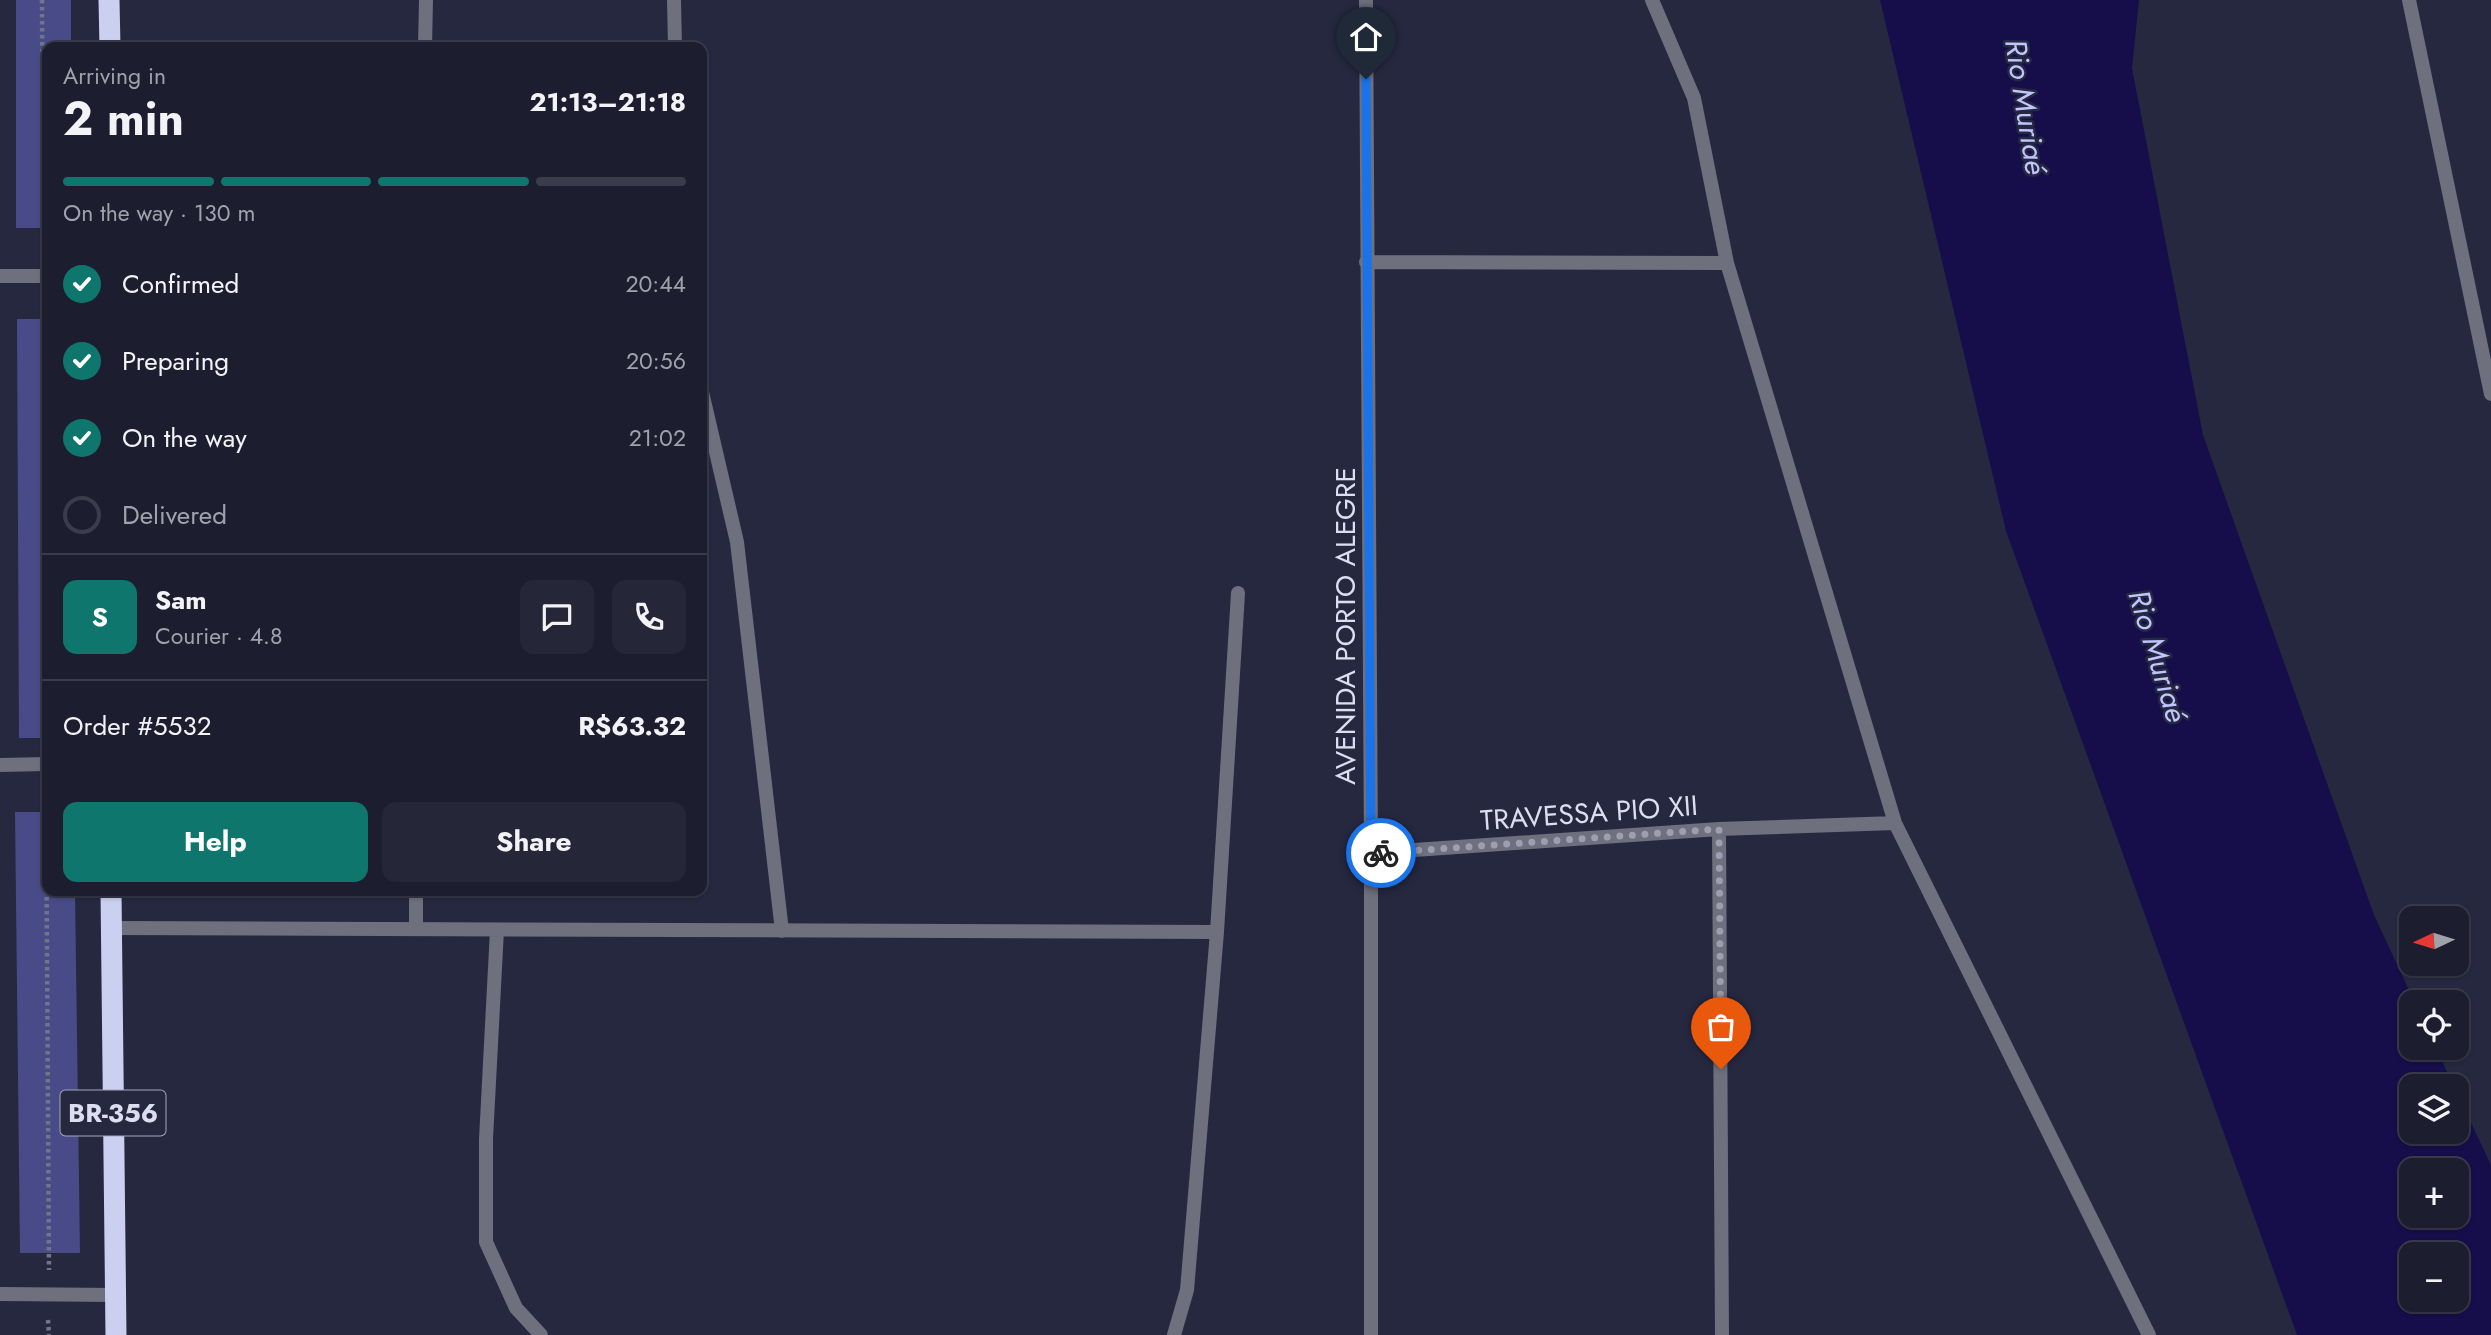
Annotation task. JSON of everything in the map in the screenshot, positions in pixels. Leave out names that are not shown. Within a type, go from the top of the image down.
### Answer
[{"type":"highway","points":[[110,0],[110,42]]},
{"type":"highway","name":"BR-356","points":[[111,896],[116,1335]]},
{"type":"street","points":[[425,42],[426,0]]},
{"type":"street","points":[[674,0],[675,42]]},
{"type":"street","name":"AVENIDA PORTO ALEGRE","points":[[1366,0],[1371,1335]]},
{"type":"street","points":[[1652,0],[1693,98],[1727,263],[1895,823],[2149,1335]]},
{"type":"street","points":[[2409,0],[2491,394]]},
{"type":"street","points":[[1366,262],[1727,263]]},
{"type":"street","points":[[0,276],[42,276]]},
{"type":"street","points":[[707,413],[737,542],[782,931]]},
{"type":"street","points":[[1174,1335],[1188,1290],[1217,932],[1238,593]]},
{"type":"street","points":[[0,765],[42,764]]},
{"type":"street","name":"TRAVESSA PIO XII","points":[[1371,853],[1719,829],[1895,823]]},
{"type":"street","points":[[1719,829],[1722,1335]]},
{"type":"street","points":[[416,896],[416,929]]},
{"type":"street","points":[[111,928],[1217,932]]},
{"type":"street","points":[[497,930],[486,1139],[486,1242],[516,1308],[541,1335]]},
{"type":"street","points":[[0,1294],[115,1295]]},
{"type":"path","points":[[42,0],[42,42]]},
{"type":"path","points":[[47,896],[49,1335]]},
{"type":"shaded area","points":[[16,0],[71,0],[71,42],[42,42],[42,228],[16,228]]},
{"type":"shaded area","points":[[17,319],[42,319],[42,738],[19,738]]},
{"type":"shaded area","points":[[15,812],[42,812],[42,896],[75,896],[80,1253],[20,1253]]},
{"type":"water","name":"Rio Muriaé","points":[[1880,0],[2139,0],[2132,68],[2203,435],[2374,915],[2399,969],[2399,976],[2402,976],[2409,990],[2399,990],[2399,1060],[2442,1060],[2448,1074],[2399,1074],[2399,1144],[2469,1144],[2469,1118],[2491,1165],[2491,1335],[2297,1335],[2006,531]]},
{"type":"way so far","points":[[1381,853],[1719,829],[1721,1069]]},
{"type":"route","points":[[1366,79],[1371,853],[1381,853]]}]
